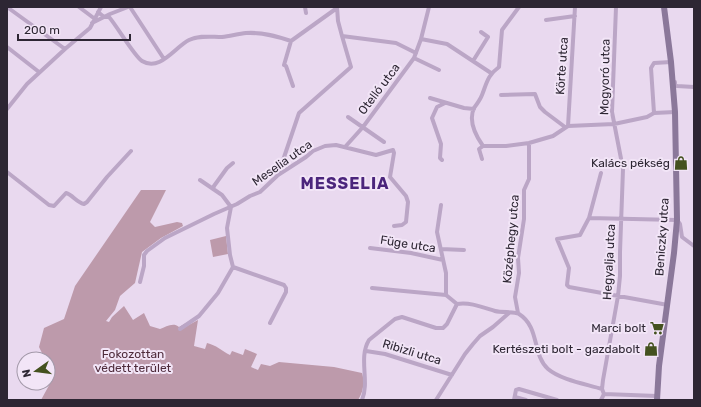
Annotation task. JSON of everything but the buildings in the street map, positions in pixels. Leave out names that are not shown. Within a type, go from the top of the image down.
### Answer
[{"type":"main road","name":"Beniczky utca","points":[[656,399],[677,220],[675,112],[671,62],[664,7]]},
{"type":"street","points":[[7,7],[65,49]]},
{"type":"street","points":[[79,7],[95,19]]},
{"type":"street","points":[[7,109],[26,84],[90,28],[101,7]]},
{"type":"street","points":[[92,23],[129,7],[164,59]]},
{"type":"street","points":[[305,7],[306,13]]},
{"type":"street","name":"Otelló utca","points":[[345,147],[363,127],[415,55],[421,39],[429,7]]},
{"type":"street","points":[[483,146],[474,130],[474,109],[480,101],[491,73],[499,67],[502,30],[519,7]]},
{"type":"street","name":"Körte utca","points":[[566,126],[575,7]]},
{"type":"street","name":"Mogyoró utca","points":[[616,7],[612,112],[623,169],[621,218]]},
{"type":"street","points":[[278,175],[299,113],[351,68],[342,36],[337,8],[291,41],[284,65],[286,66],[293,86]]},
{"type":"street","points":[[98,12],[104,17],[109,17],[140,60],[152,64],[164,59],[188,40],[200,36],[223,37],[245,33],[260,33],[291,41]]},
{"type":"street","points":[[546,20],[575,16]]},
{"type":"street","points":[[473,61],[488,37],[481,32]]},
{"type":"street","points":[[342,36],[396,43],[439,70]]},
{"type":"street","points":[[421,39],[447,44],[491,73]]},
{"type":"street","points":[[7,47],[39,72]]},
{"type":"street","points":[[654,113],[651,68],[654,63],[671,62],[675,85],[694,87]]},
{"type":"street","points":[[501,95],[535,94],[540,107],[566,126]]},
{"type":"street","points":[[430,98],[464,108],[474,109]]},
{"type":"street","points":[[442,160],[440,158],[440,144],[432,118],[437,107],[445,103]]},
{"type":"street","points":[[482,158],[479,149],[483,146],[506,146],[529,143],[553,136],[566,126],[614,124],[647,117],[654,113],[675,112]]},
{"type":"street","points":[[348,117],[384,142]]},
{"type":"street","name":"Középhegy utca","points":[[518,313],[515,298],[518,258],[524,219],[524,190],[529,179],[529,143]]},
{"type":"street","name":"Meselia utca","points":[[140,282],[144,266],[144,255],[147,251],[165,238],[260,192],[278,175],[313,151],[325,146],[336,145],[376,155],[393,150],[394,153],[390,179],[406,196],[408,202],[406,222],[402,225],[394,226]]},
{"type":"street","points":[[7,172],[49,205],[54,206],[66,192],[76,201],[84,204],[131,151]]},
{"type":"street","points":[[213,189],[227,168],[233,163]]},
{"type":"street","points":[[601,173],[590,218],[578,236],[556,239],[569,268],[568,287],[668,305]]},
{"type":"street","points":[[180,329],[199,316],[218,293],[233,267],[227,228],[231,207],[222,195],[200,180]]},
{"type":"street","points":[[441,206],[437,232],[447,280],[446,295]]},
{"type":"street","points":[[590,218],[677,220],[680,224],[682,237],[694,246]]},
{"type":"street","name":"Hegyalja utca","points":[[602,389],[618,296],[620,276],[621,218]]},
{"type":"street","name":"Füge utca","points":[[370,248],[411,253],[443,260]]},
{"type":"street","points":[[441,249],[464,250]]},
{"type":"street","points":[[233,267],[284,285],[286,288],[286,292],[270,323]]},
{"type":"street","points":[[372,288],[446,295],[457,304],[466,303],[502,313],[518,313],[531,326],[536,338],[541,361],[548,369],[557,376],[602,389],[604,394],[602,400]]},
{"type":"street","points":[[362,400],[366,377],[364,367],[369,340],[395,319],[402,317],[436,328],[443,328],[447,324],[457,304]]},
{"type":"street","points":[[436,400],[465,354],[480,336],[509,313]]},
{"type":"street","name":"Ribizli utca","points":[[366,350],[385,354],[452,375]]},
{"type":"street","points":[[526,400],[515,398],[516,390],[519,389],[557,400]]},
{"type":"street","points":[[604,394],[656,399]]},
{"type":"green space","name":"Fokozottan védett terület","points":[[141,190],[166,190],[150,222],[155,227],[177,222],[182,223],[183,226],[161,238],[142,252],[135,283],[120,296],[115,310],[106,321],[109,322],[112,317],[124,306],[133,320],[144,313],[150,326],[160,329],[172,325],[179,327],[186,323],[185,327],[198,320],[194,346],[205,349],[207,343],[230,355],[232,351],[243,355],[245,349],[257,354],[251,367],[258,370],[261,364],[270,366],[279,362],[334,367],[362,373],[363,387],[361,394],[358,400],[41,400],[46,391],[56,391],[56,351],[41,351],[39,347],[44,328],[64,319],[75,286]]},
{"type":"green space","points":[[226,236],[228,254],[213,257],[210,240]]},
{"type":"place","name":"Kalács pékség","points":[[681,163]]},
{"type":"place","name":"Marci bolt","points":[[657,328]]},
{"type":"place","name":"Kertészeti bolt - gazdabolt","points":[[651,349]]},
{"type":"district","name":"MESSELIA","points":[[345,183]]}]
